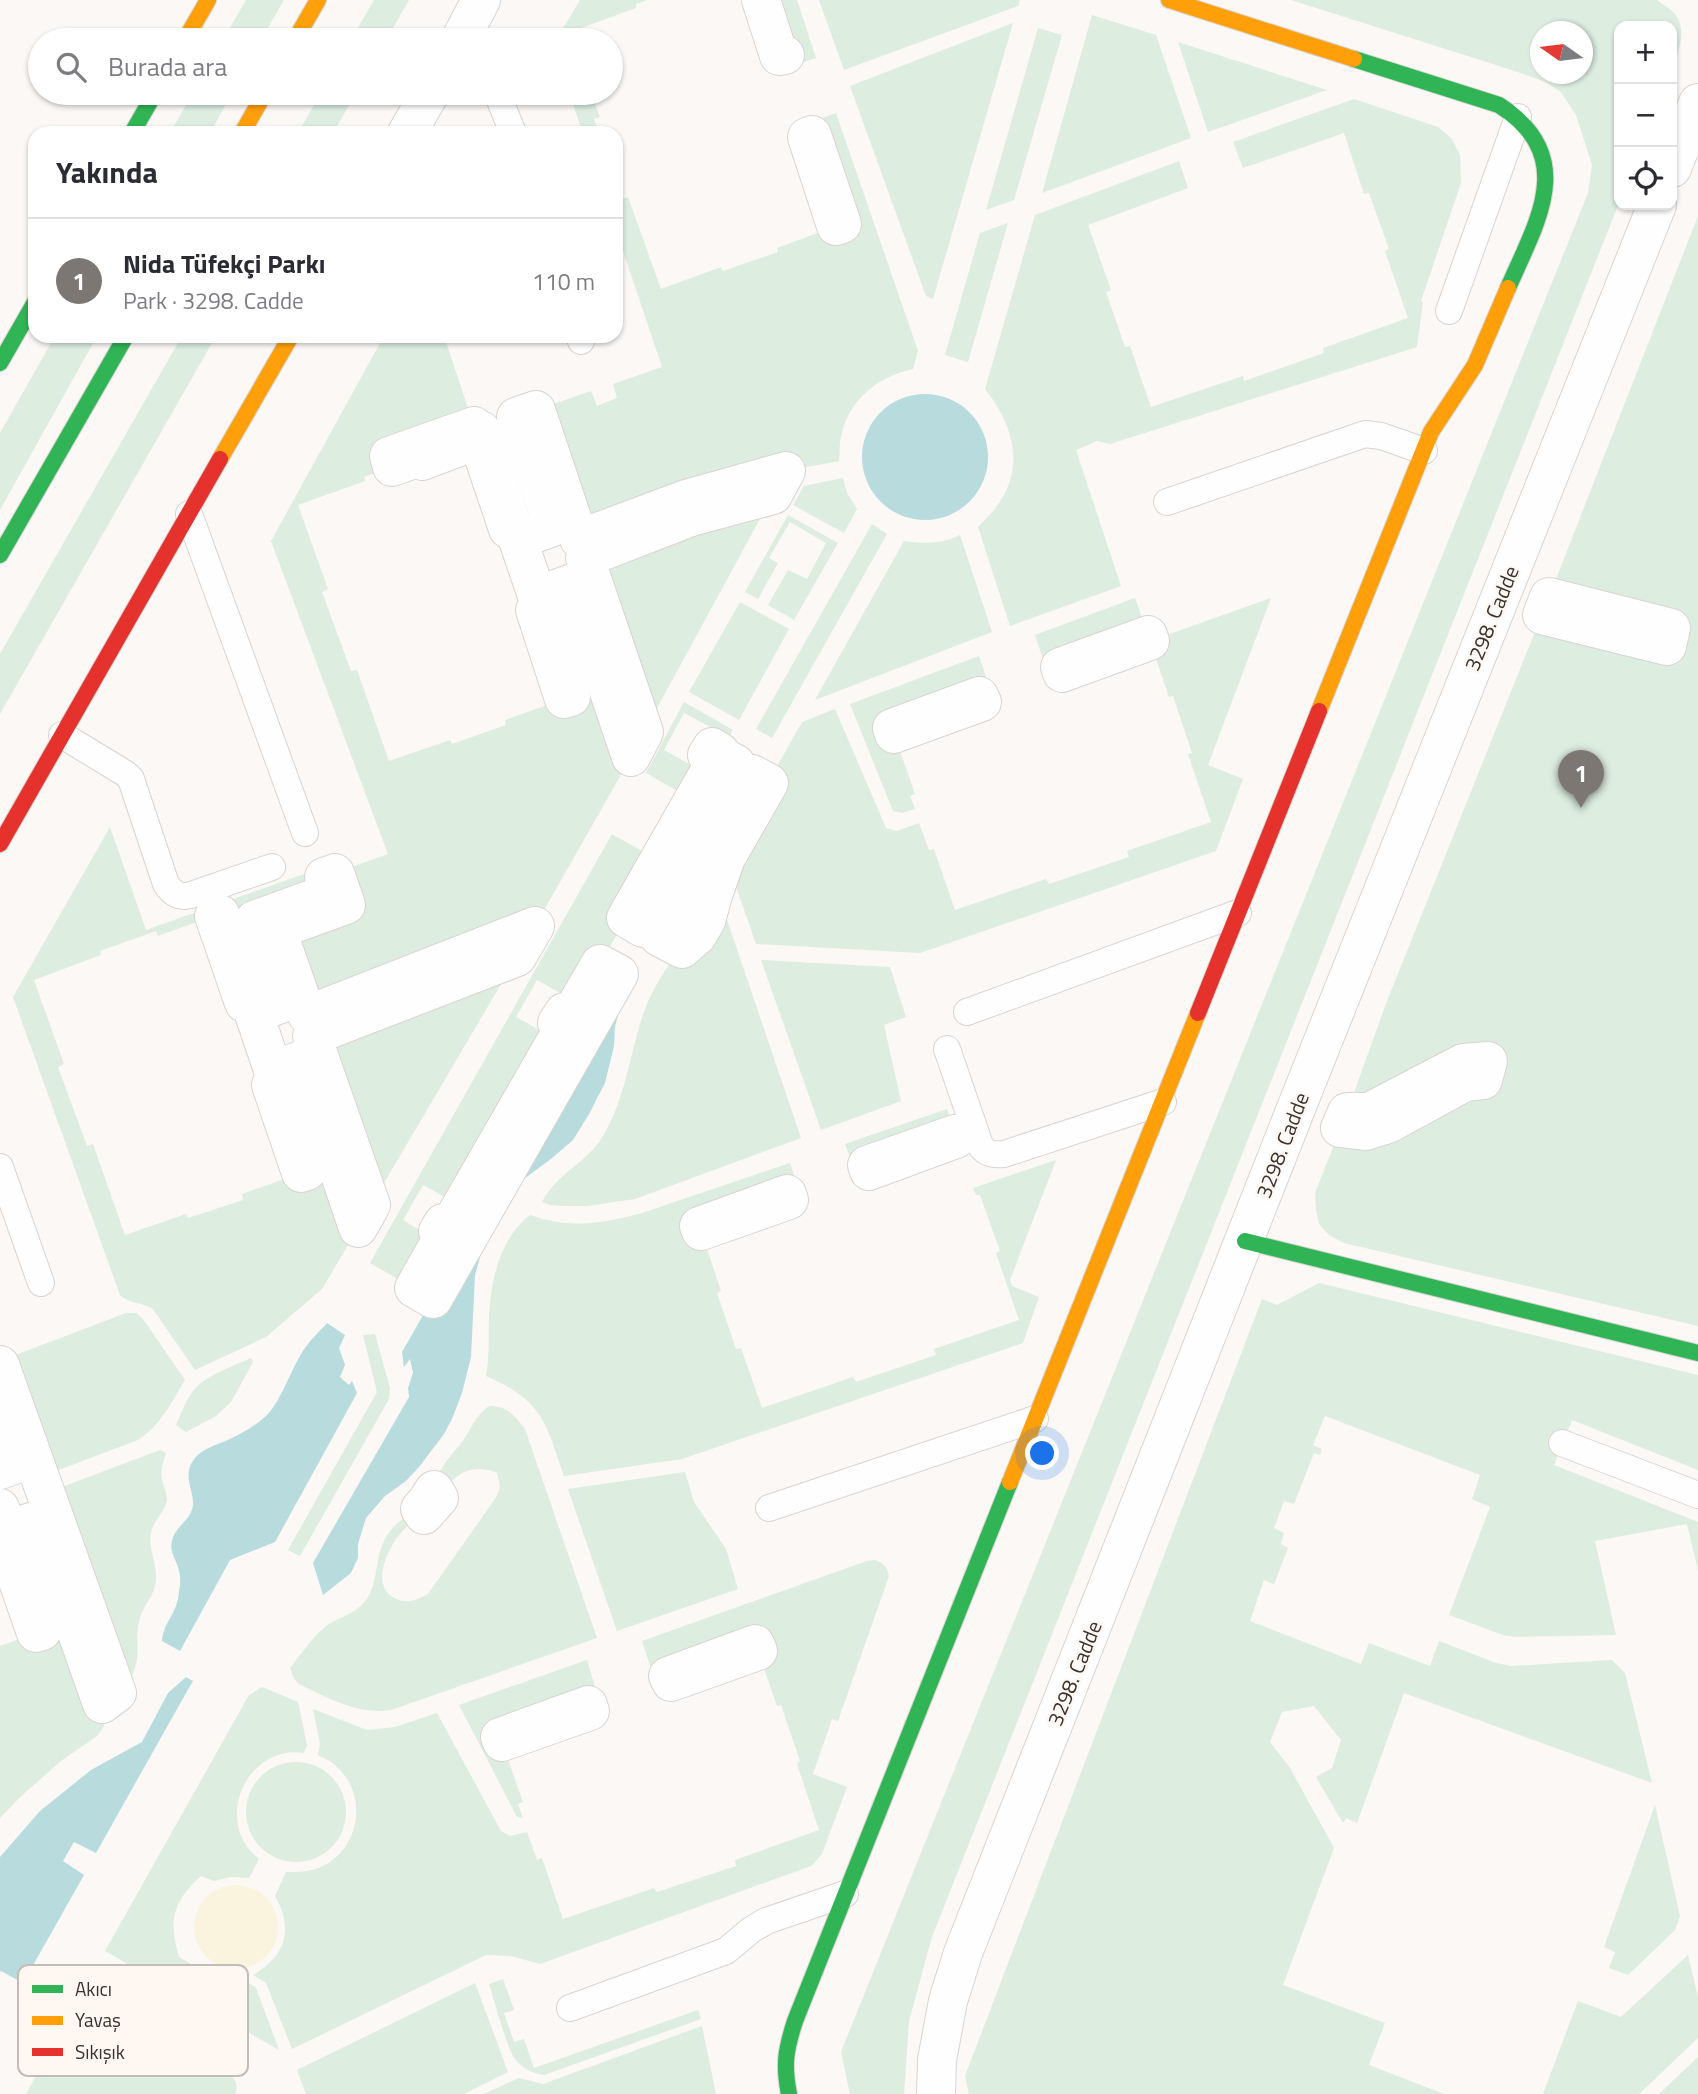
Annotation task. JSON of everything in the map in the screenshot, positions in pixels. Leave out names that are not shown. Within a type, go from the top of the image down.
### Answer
[{"type":"street","points":[[192,28],[208,0]]},
{"type":"street","points":[[302,28],[318,0]]},
{"type":"street","points":[[466,28],[481,0]]},
{"type":"street","points":[[761,0],[779,56],[785,55],[766,0]]},
{"type":"street","points":[[789,2094],[786,2049],[845,1894],[1424,451],[1441,413],[1475,365],[1542,209],[1547,191],[1543,156],[1527,126],[1499,105],[1169,0]]},
{"type":"street","points":[[1677,156],[1698,103]]},
{"type":"street","points":[[136,126],[148,105]]},
{"type":"street","points":[[246,126],[258,105]]},
{"type":"street","points":[[411,126],[423,105]]},
{"type":"street","name":"3298. Cadde","points":[[936,2094],[937,2060],[948,2001],[963,1953],[1312,1068],[1655,210]]},
{"type":"street","points":[[0,363],[28,314]]},
{"type":"street","points":[[0,555],[122,343]]},
{"type":"street","points":[[0,844],[287,343]]},
{"type":"street","points":[[536,410],[579,539],[686,499],[786,471],[773,495],[691,517],[585,558],[643,733],[631,757],[572,583],[537,596],[518,540],[553,527],[516,417],[536,410]]},
{"type":"street","points":[[335,873],[346,905],[277,930],[307,1015],[535,926],[517,957],[312,1036],[371,1205],[358,1228],[301,1060],[273,1070],[254,1014],[283,1003],[254,920],[329,893],[324,877],[335,873]]},
{"type":"street","points":[[600,964],[619,974],[433,1300],[414,1288],[444,1235],[438,1231],[443,1223],[449,1227],[564,1027],[557,1023],[564,1012],[570,1016],[600,964]]},
{"type":"street","points":[[1245,1241],[1698,1353]]},
{"type":"street","points":[[0,1365],[117,1693],[102,1704],[37,1520],[8,1530],[5,1525]]},
{"type":"street","points":[[0,1415],[17,1464],[0,1470]]},
{"type":"lane","points":[[502,105],[510,126]]},
{"type":"lane","points":[[1448,311],[1518,117]]},
{"type":"lane","points":[[1167,502],[1365,434],[1381,436],[1424,451]]},
{"type":"lane","points":[[189,514],[305,833]]},
{"type":"lane","points":[[62,735],[131,779],[166,884],[175,895],[191,895],[272,867]]},
{"type":"lane","points":[[967,1012],[1238,913]]},
{"type":"lane","points":[[947,1049],[980,1145],[989,1153],[1004,1154],[1163,1102]]},
{"type":"lane","points":[[0,1167],[41,1283]]},
{"type":"lane","points":[[769,1508],[1035,1419]]},
{"type":"lane","points":[[1562,1443],[1698,1495]]},
{"type":"lane","points":[[570,2008],[726,1951],[766,1921],[845,1894]]},
{"type":"green space","points":[[246,0],[284,0],[268,28],[230,28]]},
{"type":"green space","points":[[374,0],[409,0],[393,28],[358,28]]},
{"type":"green space","points":[[580,0],[647,0],[636,4],[636,8],[581,28],[563,28]]},
{"type":"green space","points":[[767,0],[797,0],[816,58],[789,67]]},
{"type":"green space","points":[[819,0],[1020,0],[1018,6],[844,70]]},
{"type":"green space","points":[[1291,0],[1657,0],[1675,14],[1681,28],[1681,35],[1677,55],[1677,21],[1614,21],[1614,210],[1616,210],[932,1937],[909,2021],[904,2094],[850,2094],[841,2052],[1588,193],[1592,165],[1576,115],[1561,92],[1548,84],[1593,84],[1593,21],[1530,21],[1530,76]]},
{"type":"green space","points":[[1092,15],[1156,35],[1191,138],[1042,193]]},
{"type":"green space","points":[[1013,23],[933,299],[926,296],[850,86]]},
{"type":"green space","points":[[1038,28],[1062,35],[1014,200],[986,210]]},
{"type":"green space","points":[[1178,42],[1327,90],[1208,132]]},
{"type":"green space","points":[[1354,99],[1438,127],[1452,139],[1460,155],[1461,183],[1421,301],[1417,347],[1110,444],[1097,441],[1076,450],[1121,586],[1010,626],[978,527],[995,509],[1006,491],[1013,461],[1009,431],[995,402],[985,389],[1035,215],[1179,161],[1188,188],[1088,225],[1111,290],[1106,292],[1125,347],[1130,346],[1151,407],[1243,376],[1244,381],[1324,353],[1323,348],[1408,318],[1385,251],[1389,249],[1369,193],[1364,194],[1344,133],[1243,168],[1233,142]]},
{"type":"green space","points":[[186,105],[225,105],[214,126],[174,126]]},
{"type":"green space","points":[[314,105],[349,105],[337,126],[302,126]]},
{"type":"green space","points":[[573,105],[596,105],[600,117],[594,119],[596,126],[581,126]]},
{"type":"green space","points":[[836,113],[918,351],[913,369],[878,383],[859,399],[846,420],[840,439],[839,461],[786,471],[579,539],[536,410],[591,391],[597,406],[617,398],[613,384],[662,367],[623,251],[623,199],[628,197],[661,289],[721,267],[723,271],[778,252],[777,248],[842,224],[808,123]]},
{"type":"green space","points":[[1698,216],[1698,1326],[1344,1243],[1329,1235],[1319,1224],[1315,1193],[1387,1001]]},
{"type":"green space","points":[[1008,223],[968,362],[945,355],[980,233]]},
{"type":"green space","points":[[51,343],[93,343],[0,510],[0,433]]},
{"type":"green space","points":[[178,343],[212,343],[0,714],[0,654]]},
{"type":"green space","points":[[380,343],[446,343],[474,426],[392,467],[364,477],[365,481],[298,505],[328,589],[322,592],[351,671],[357,670],[389,761],[450,740],[452,744],[506,725],[505,720],[564,699],[537,596],[631,757],[535,926],[307,1015],[277,930],[335,873],[388,854],[271,541]]},
{"type":"green space","points":[[843,478],[847,493],[857,509],[844,533],[793,505],[804,486]]},
{"type":"green space","points":[[773,495],[644,732],[585,558]]},
{"type":"green space","points":[[788,515],[838,543],[794,620],[768,605],[788,570],[807,579],[826,543],[790,522],[769,558],[778,563],[758,599],[745,592]]},
{"type":"green space","points":[[872,524],[887,534],[772,738],[756,729]]},
{"type":"green space","points":[[960,535],[992,632],[815,700],[904,541],[933,542]]},
{"type":"green space","points":[[1135,598],[1148,635],[1047,671],[1035,635]]},
{"type":"green space","points":[[1271,598],[1208,765],[1243,779],[1216,851],[920,953],[756,944],[726,858],[802,722],[835,709],[886,828],[897,831],[919,823],[929,850],[934,849],[955,910],[1046,879],[1049,884],[1129,857],[1127,851],[1211,822],[1188,754],[1192,753],[1173,696],[1169,697],[1150,641]]},
{"type":"green space","points":[[740,602],[789,629],[739,720],[689,692]]},
{"type":"green space","points":[[979,656],[991,691],[892,728],[915,794],[910,796],[915,809],[902,813],[893,811],[850,704]]},
{"type":"green space","points":[[684,702],[733,730],[720,752],[720,732],[684,713],[664,750],[700,770],[693,800],[646,773]]},
{"type":"green space","points":[[110,827],[146,930],[321,868],[329,893],[219,914],[158,936],[156,931],[100,951],[101,955],[34,980],[64,1064],[58,1067],[87,1146],[93,1144],[125,1235],[186,1214],[188,1218],[243,1200],[242,1194],[307,1171],[273,1070],[358,1228],[322,1289],[266,1337],[195,1370],[153,1309],[120,1295],[13,997]]},
{"type":"green space","points":[[612,834],[659,861],[600,964],[571,999],[537,980],[516,1017],[550,1036],[454,1202],[423,1185],[403,1220],[434,1239],[414,1288],[370,1263]]},
{"type":"green space","points":[[720,899],[801,1138],[635,1199],[587,1206],[550,1205],[542,1202],[556,1183],[597,1145],[603,1136],[617,1106],[645,1009],[652,994],[678,952]]},
{"type":"green space","points":[[517,957],[371,1205],[312,1036]]},
{"type":"green space","points":[[761,960],[890,967],[906,1017],[884,1025],[901,1101],[821,1130]]},
{"type":"green space","points":[[947,1109],[955,1134],[855,1170],[845,1144]]},
{"type":"green space","points":[[1056,1160],[1010,1280],[1012,1286],[1039,1297],[1023,1343],[682,1459],[564,1476],[546,1427],[531,1404],[520,1394],[486,1376],[490,1302],[495,1274],[511,1235],[530,1215],[573,1223],[613,1220],[642,1213],[790,1163],[799,1190],[701,1231],[721,1291],[717,1293],[736,1349],[741,1348],[762,1408],[853,1377],[856,1382],[936,1355],[934,1349],[1019,1320],[996,1253],[1000,1251],[980,1195],[976,1195],[973,1188]]},
{"type":"green space","points":[[1319,1283],[1698,1375],[1698,1470],[1572,1420],[1554,1465],[1698,1522],[1698,1570],[1687,1524],[1595,1541],[1616,1635],[1515,1637],[1449,1615],[1490,1507],[1472,1499],[1480,1475],[1325,1416],[1313,1445],[1322,1449],[1320,1455],[1314,1453],[1294,1504],[1284,1501],[1274,1528],[1284,1533],[1281,1544],[1288,1548],[1274,1584],[1264,1580],[1250,1621],[1361,1664],[1369,1643],[1430,1666],[1439,1641],[1511,1666],[1612,1660],[1625,1673],[1652,1783],[1404,1693],[1357,1823],[1346,1818],[1343,1823],[1316,1777],[1332,1768],[1341,1740],[1314,1706],[1282,1712],[1270,1742],[1290,1768],[1334,1848],[1283,1985],[1385,2023],[1369,2065],[1444,2094],[969,2094],[965,2076],[1262,1299],[1277,1305]]},
{"type":"green space","points":[[126,1313],[136,1313],[143,1319],[185,1380],[159,1421],[138,1440],[40,1477],[0,1361]]},
{"type":"green space","points":[[375,1334],[390,1388],[389,1399],[300,1556],[288,1550],[377,1392],[363,1335]]},
{"type":"green space","points":[[251,1358],[253,1362],[231,1402],[216,1416],[186,1432],[176,1425],[188,1399],[199,1385]]},
{"type":"green space","points":[[489,1406],[506,1410],[525,1429],[597,1638],[391,1710],[355,1708],[299,1684],[290,1668],[320,1631],[364,1603],[373,1585],[382,1546],[396,1525],[420,1509],[390,1548],[382,1574],[385,1590],[391,1596],[405,1601],[414,1600],[428,1594],[495,1499],[500,1486],[496,1472],[470,1470],[449,1484],[439,1473]]},
{"type":"green space","points":[[160,1450],[166,1453],[161,1472],[167,1500],[151,1533],[156,1582],[138,1625],[137,1658],[132,1676],[125,1687],[46,1493]]},
{"type":"green space","points":[[685,1472],[694,1502],[726,1549],[738,1589],[617,1631],[568,1489]]},
{"type":"green space","points":[[11,1542],[106,1719],[97,1736],[61,1761],[0,1818],[0,1646],[42,1631]]},
{"type":"green space","points":[[875,1560],[885,1566],[889,1576],[838,1721],[832,1719],[813,1774],[847,1787],[822,1854],[811,1866],[540,1964],[511,1956],[486,1955],[292,2049],[266,1983],[253,1975],[273,1959],[283,1941],[284,1920],[275,1896],[286,1872],[314,1869],[336,1857],[346,1846],[356,1819],[353,1791],[346,1778],[334,1764],[318,1755],[320,1744],[313,1709],[367,1730],[395,1727],[437,1713],[501,1831],[510,1836],[527,1832],[537,1860],[542,1858],[563,1919],[654,1888],[657,1892],[736,1866],[735,1860],[819,1830],[781,1705],[777,1706],[758,1651],[655,1681],[642,1641]]},
{"type":"green space","points":[[587,1660],[599,1700],[500,1737],[523,1802],[518,1804],[523,1818],[517,1817],[459,1705]]},
{"type":"green space","points":[[262,1687],[298,1702],[307,1745],[304,1753],[283,1753],[266,1761],[252,1773],[242,1789],[237,1807],[238,1826],[245,1844],[259,1859],[249,1878],[231,1877],[214,1881],[201,1876],[184,1894],[175,1912],[174,1933],[179,1957],[193,1965],[130,1965],[105,1951],[249,1695]]},
{"type":"green space","points":[[296,1762],[315,1766],[332,1776],[342,1793],[346,1812],[342,1831],[332,1848],[315,1858],[296,1862],[277,1858],[260,1848],[250,1831],[246,1812],[250,1793],[260,1776],[277,1766]]},
{"type":"green space","points":[[1655,1805],[1680,1916],[1675,1930],[1628,1975],[1609,1968],[1615,1952],[1604,1947]]},
{"type":"green space","points":[[1688,1955],[1698,1997],[1698,2038],[1639,2094],[1543,2094],[1578,2001],[1621,2017]]},
{"type":"green space","points":[[503,1979],[514,2010],[504,2013],[514,2042],[524,2039],[534,2068],[698,2010],[701,2019],[544,2075],[521,2065],[508,2045],[489,1984]]},
{"type":"green space","points":[[248,1983],[256,1988],[279,2050],[248,2032]]},
{"type":"green space","points":[[475,1983],[508,2072],[464,2094],[306,2094],[297,2070]]},
{"type":"green space","points":[[702,2026],[716,2094],[484,2094],[519,2078],[543,2084]]},
{"type":"green space","points":[[1698,2057],[1698,2094],[1659,2094]]},
{"type":"green space","points":[[36,2076],[231,2076],[237,2089],[235,2094],[26,2094]]},
{"type":"sand","points":[[228,1886],[244,1886],[259,1892],[271,1904],[277,1919],[277,1935],[271,1950],[259,1962],[248,1966],[213,1962],[201,1950],[195,1935],[195,1919],[201,1904],[213,1892]]},
{"type":"water","points":[[925,394],[949,399],[969,413],[983,433],[988,457],[983,481],[969,501],[949,515],[925,520],[901,515],[881,501],[867,481],[862,457],[867,433],[881,413],[901,399]]},
{"type":"water","points":[[619,1012],[605,1083],[589,1114],[573,1140],[521,1181],[482,1250],[475,1275],[471,1357],[452,1419],[419,1467],[406,1481],[385,1496],[366,1518],[358,1544],[358,1558],[351,1573],[323,1595],[313,1563],[409,1397],[408,1388],[413,1373],[410,1359],[404,1367],[402,1352],[568,1062]]},
{"type":"water","points":[[327,1323],[345,1335],[339,1348],[345,1365],[340,1377],[349,1385],[352,1381],[357,1393],[275,1542],[230,1560],[180,1651],[162,1641],[178,1600],[180,1576],[171,1545],[176,1531],[192,1511],[193,1500],[188,1475],[191,1464],[203,1451],[244,1432],[266,1416],[305,1347]]},
{"type":"water","points":[[186,1677],[193,1681],[96,1853],[74,1842],[63,1861],[84,1875],[33,1965],[18,1965],[18,1980],[0,1972],[0,1857],[40,1811],[91,1770],[142,1742],[168,1693]]},
{"type":"traffic: fast","points":[[1354,59],[1499,105],[1524,125],[1538,146],[1545,168],[1544,191],[1539,214],[1508,288]]},
{"type":"traffic: fast","points":[[136,126],[148,105]]},
{"type":"traffic: fast","points":[[0,363],[28,314]]},
{"type":"traffic: fast","points":[[0,555],[122,343]]},
{"type":"traffic: fast","points":[[1245,1241],[1698,1353]]},
{"type":"traffic: fast","points":[[789,2094],[786,2057],[795,2021],[1010,1482]]},
{"type":"traffic: slow","points":[[192,28],[208,0]]},
{"type":"traffic: slow","points":[[302,28],[318,0]]},
{"type":"traffic: slow","points":[[1169,0],[1354,59]]},
{"type":"traffic: slow","points":[[246,126],[258,105]]},
{"type":"traffic: slow","points":[[1319,711],[1431,432],[1475,365],[1508,288]]},
{"type":"traffic: slow","points":[[220,459],[287,343]]},
{"type":"traffic: slow","points":[[1010,1482],[1198,1013]]},
{"type":"traffic: jam","points":[[0,844],[220,459]]},
{"type":"traffic: jam","points":[[1198,1013],[1319,711]]},
{"type":"place","name":"Nida Tüfekçi Parkı","points":[[1581,808]]}]
